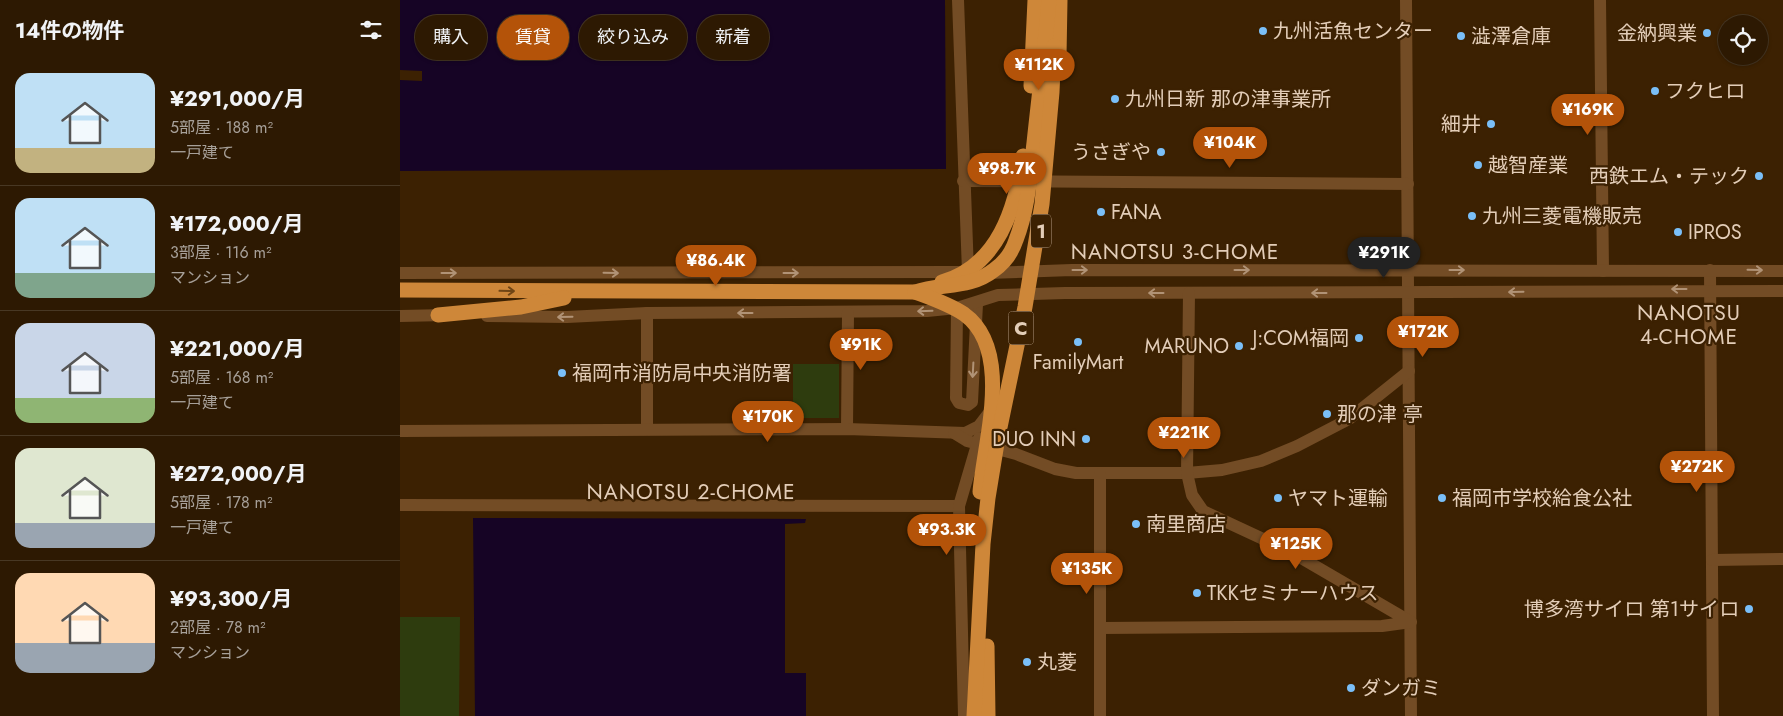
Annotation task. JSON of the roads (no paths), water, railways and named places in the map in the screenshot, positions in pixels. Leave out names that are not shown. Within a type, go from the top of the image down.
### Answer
[{"type":"highway","points":[[438,315],[521,307],[605,290],[909,292],[942,283],[961,275],[988,252],[1008,219],[1018,184],[1027,121],[1035,0]]},
{"type":"highway","points":[[400,290],[909,292],[928,287],[962,285],[980,279],[999,266],[1016,242],[1026,205],[1049,0]]},
{"type":"highway","name":"C","points":[[974,716],[983,544],[988,498],[998,437],[1025,307],[1042,204],[1052,92],[1054,0]]},
{"type":"highway","name":"1","points":[[986,716],[986,603],[991,499],[1007,404],[1028,308],[1044,206],[1057,93],[1060,0]]},
{"type":"highway","points":[[909,292],[948,304],[965,313],[986,339],[992,358],[992,399],[977,518],[974,582],[977,654]]},
{"type":"highway","points":[[909,292],[947,305],[969,319],[983,341],[992,369],[993,391],[977,516],[975,606],[976,644],[986,716]]},
{"type":"street","points":[[958,0],[963,181],[968,272]]},
{"type":"street","points":[[964,716],[959,506],[976,444],[1010,370],[1019,306],[1024,296],[1048,211],[1052,182],[1054,0]]},
{"type":"street","points":[[1406,0],[1411,716]]},
{"type":"street","points":[[1600,0],[1603,271]]},
{"type":"street","points":[[963,181],[1408,184]]},
{"type":"street","points":[[400,273],[1408,270],[1783,271]]},
{"type":"street","points":[[1710,270],[1713,716]]},
{"type":"street","points":[[400,316],[567,317],[647,313],[848,313],[957,308],[977,304],[998,295],[1024,296],[1065,293],[1783,290]]},
{"type":"street","points":[[1189,293],[1187,473],[1192,495],[1202,511],[1291,552],[1411,622]]},
{"type":"street","points":[[957,308],[956,398],[959,403],[968,405],[972,402],[977,304]]},
{"type":"street","points":[[647,313],[648,429]]},
{"type":"street","points":[[847,429],[848,313]]},
{"type":"street","points":[[946,431],[976,444],[1016,454],[1055,469],[1100,474],[1187,473],[1222,470],[1261,461],[1298,446],[1349,419],[1409,371]]},
{"type":"street","points":[[400,430],[847,429],[965,433],[979,426],[992,408]]},
{"type":"street","points":[[1100,474],[1100,716]]},
{"type":"street","points":[[400,505],[959,506]]},
{"type":"street","points":[[1712,560],[1783,559]]},
{"type":"street","points":[[1101,628],[1382,626],[1411,622]]},
{"type":"place","name":"九州活魚センター","points":[[1263,31]]},
{"type":"place","name":"金納興業","points":[[1707,33]]},
{"type":"place","name":"澁澤倉庫","points":[[1461,36]]},
{"type":"place","name":"フクヒロ","points":[[1655,91]]},
{"type":"place","name":"九州日新 那の津事業所","points":[[1115,99]]},
{"type":"place","name":"細井","points":[[1491,124]]},
{"type":"place","name":"うさぎや","points":[[1161,152]]},
{"type":"place","name":"越智産業","points":[[1478,165]]},
{"type":"place","name":"西鉄エム・テック","points":[[1759,176]]},
{"type":"place","name":"FANA","points":[[1101,212]]},
{"type":"place","name":"九州三菱電機販売","points":[[1472,216]]},
{"type":"place","name":"IPROS","points":[[1678,232]]},
{"type":"place","name":"J:COM福岡","points":[[1359,338]]},
{"type":"place","name":"FamilyMart","points":[[1078,342]]},
{"type":"place","name":"MARUNO","points":[[1239,346]]},
{"type":"place","name":"福岡市消防局中央消防署","points":[[562,373]]},
{"type":"place","name":"那の津 亭","points":[[1327,414]]},
{"type":"place","name":"DUO INN","points":[[1086,439]]},
{"type":"place","name":"ヤマト運輸","points":[[1278,498]]},
{"type":"place","name":"福岡市学校給食公社","points":[[1442,498]]},
{"type":"place","name":"南里商店","points":[[1136,524]]},
{"type":"place","name":"TKKセミナーハウス","points":[[1197,593]]},
{"type":"place","name":"博多湾サイロ 第1サイロ","points":[[1749,609]]},
{"type":"place","name":"丸菱","points":[[1027,662]]},
{"type":"place","name":"ダンガミ","points":[[1351,688]]},
{"type":"district","name":"NANOTSU 3-CHOME","points":[[1175,252]]},
{"type":"district","name":"NANOTSU 4-CHOME","points":[[1689,325]]},
{"type":"district","name":"NANOTSU 2-CHOME","points":[[691,492]]}]
